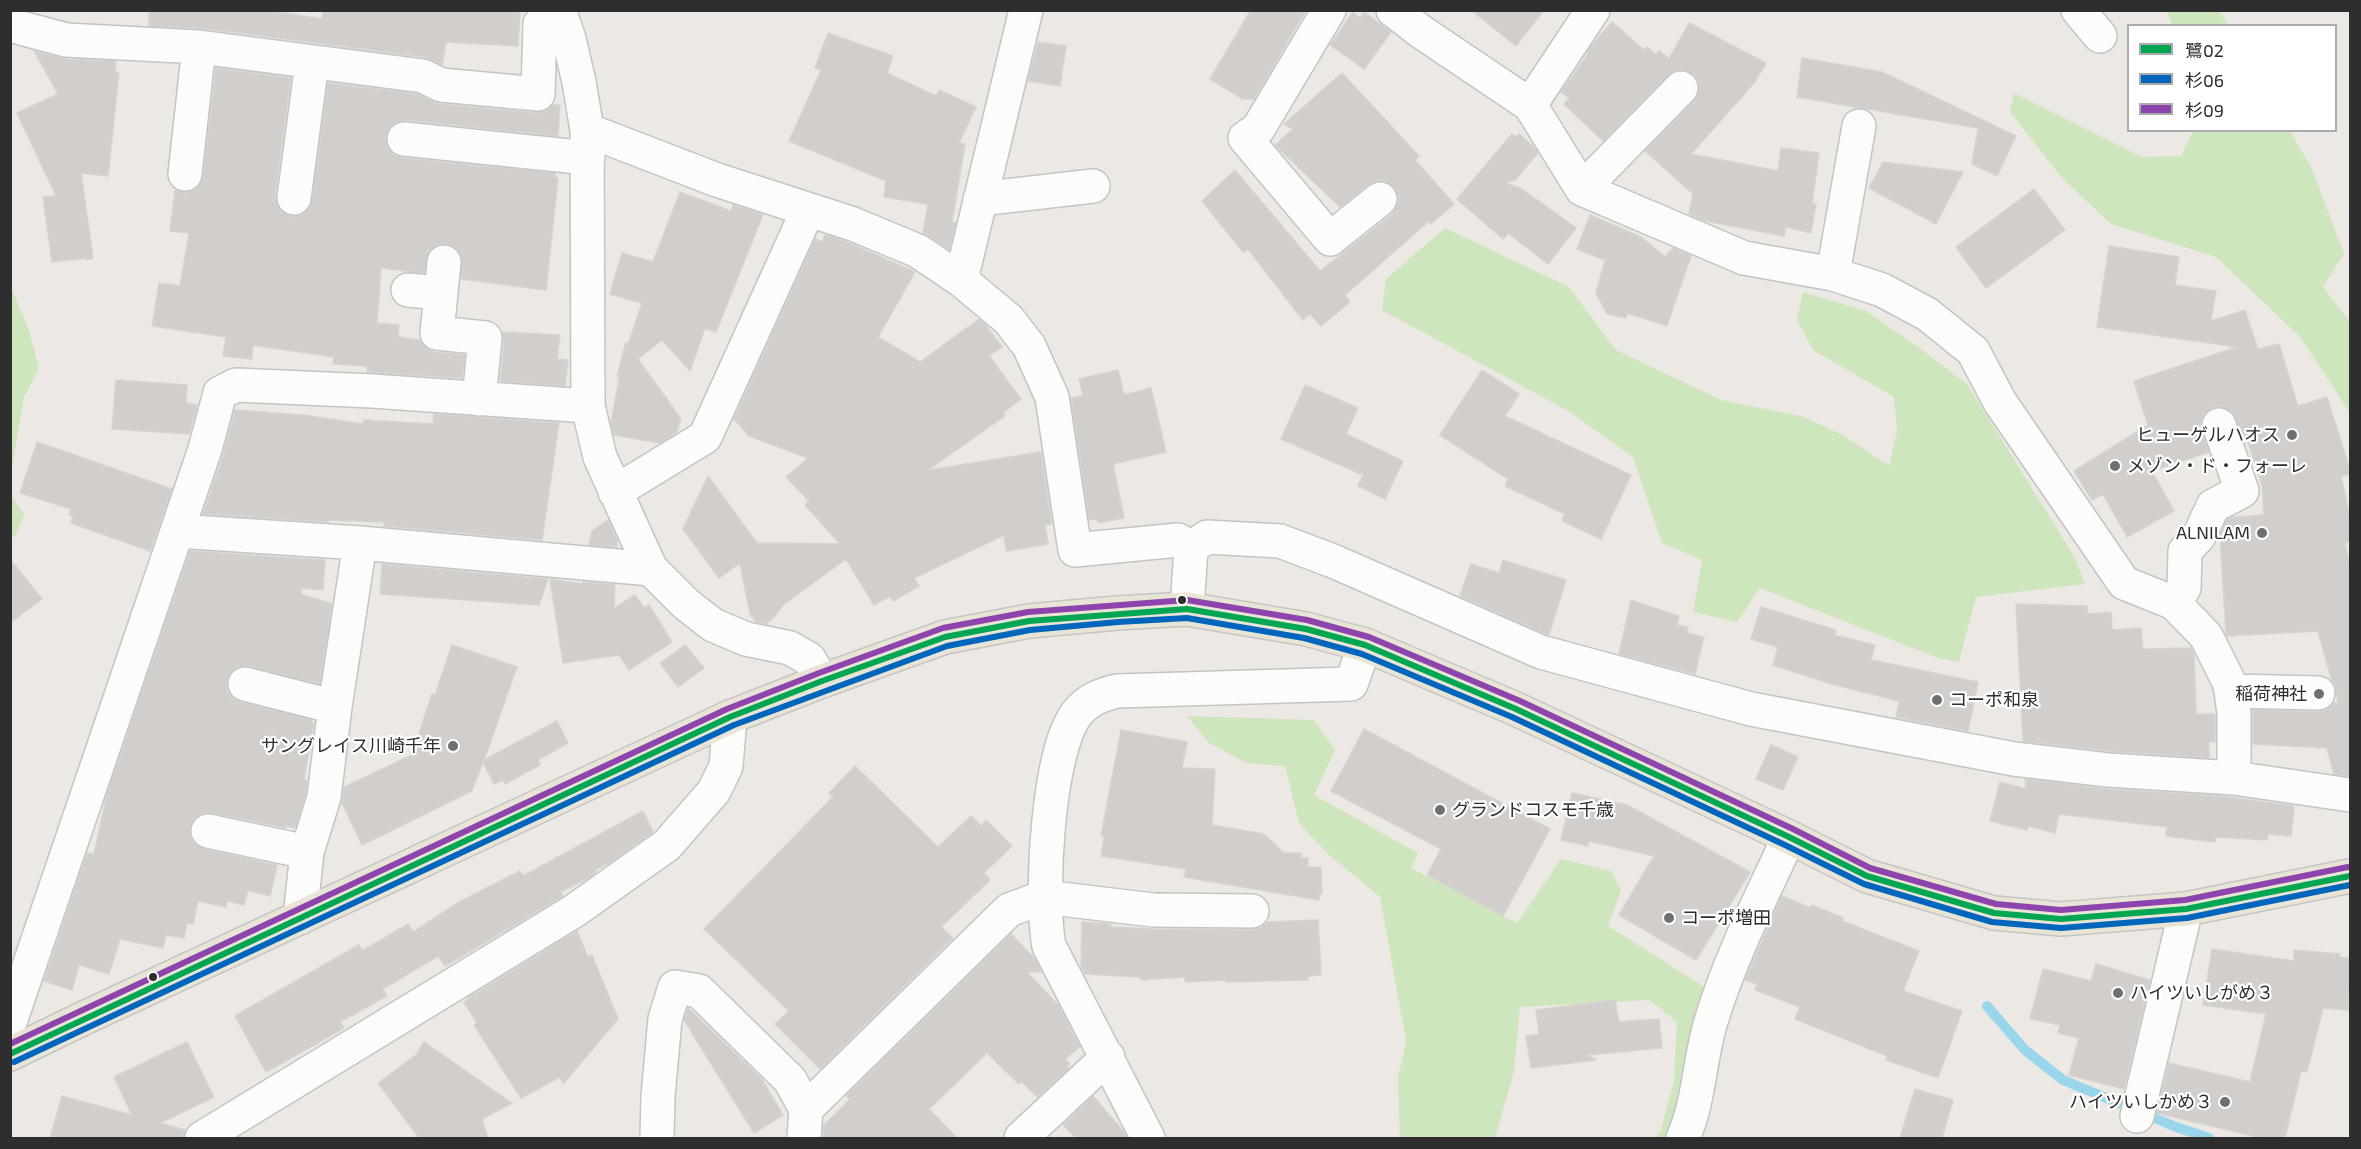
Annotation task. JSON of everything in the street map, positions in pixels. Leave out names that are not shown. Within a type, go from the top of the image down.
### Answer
[{"type":"main road","points":[[10,1054],[730,717],[945,637],[1029,621],[1117,613],[1187,609],[1306,629],[1365,645],[1516,709],[1867,876],[1994,913],[2061,919],[2186,909],[2350,876]]},
{"type":"street","points":[[10,25],[66,40],[199,47],[423,76],[441,85],[538,94],[540,24],[552,10]]},
{"type":"street","points":[[559,10],[569,39],[579,82],[587,144],[588,406],[600,457],[651,569],[686,604],[713,625],[746,639],[790,648],[809,659],[822,681]]},
{"type":"street","points":[[961,280],[1026,10]]},
{"type":"street","points":[[1329,10],[1258,129],[1245,138],[1330,239],[1380,199]]},
{"type":"street","points":[[1393,10],[1419,31],[1530,105],[1582,189],[1744,258],[1833,274],[1882,290],[1927,314],[1973,351],[2000,402],[2124,583],[2174,603],[2206,636],[2229,682],[2231,691],[2234,713],[2234,778]]},
{"type":"street","points":[[1530,105],[1593,10]]},
{"type":"street","points":[[2078,10],[2100,36]]},
{"type":"street","points":[[185,174],[199,47]]},
{"type":"street","points":[[294,198],[312,63]]},
{"type":"street","points":[[1582,189],[1680,88]]},
{"type":"street","points":[[1833,274],[1859,126]]},
{"type":"street","points":[[404,139],[587,144],[717,180],[853,224],[918,251],[961,280],[1008,319],[1029,346],[1052,397],[1076,550],[1178,540],[1191,548]]},
{"type":"street","points":[[981,199],[1092,186]]},
{"type":"street","points":[[615,492],[705,437],[808,210]]},
{"type":"street","points":[[408,290],[442,278],[437,333],[485,338],[479,399]]},
{"type":"street","points":[[10,1022],[205,449],[219,393],[236,385],[372,391],[588,406]]},
{"type":"street","points":[[2174,603],[2184,588],[2185,551],[2199,536],[2213,506],[2241,491],[2219,425]]},
{"type":"street","points":[[177,531],[360,543],[651,569]]},
{"type":"street","points":[[1191,548],[1207,537],[1280,541],[1333,561],[1540,652],[1751,709],[2014,759],[2108,770],[2234,778],[2350,795]]},
{"type":"street","points":[[300,918],[307,852],[324,797],[334,708],[360,543]]},
{"type":"street","points":[[1187,609],[1191,548]]},
{"type":"street","points":[[1148,1138],[1049,946],[1045,924],[1045,865],[1053,789],[1062,746],[1077,713],[1094,698],[1117,691],[1351,684],[1365,645]]},
{"type":"street","points":[[245,684],[334,708]]},
{"type":"street","points":[[2231,691],[2318,693]]},
{"type":"street","points":[[202,1138],[574,911],[667,845],[714,791],[726,766],[730,717]]},
{"type":"street","points":[[208,831],[307,852]]},
{"type":"street","points":[[1683,1138],[1696,1100],[1706,1035],[1722,986],[1789,837]]},
{"type":"street","points":[[657,1138],[658,1096],[665,1019],[675,987],[699,991],[790,1080],[805,1124],[1010,910],[1044,897],[1153,910],[1252,911]]},
{"type":"street","points":[[2137,1116],[2186,909]]},
{"type":"street","points":[[1021,1138],[1108,1057]]},
{"type":"green space","points":[[2167,11],[2219,11],[2227,24],[2172,24]]},
{"type":"green space","points":[[2014,93],[2142,157],[2181,156],[2193,132],[2291,132],[2312,169],[2344,254],[2323,287],[2350,322],[2350,413],[2301,338],[2216,257],[2111,224],[2062,178],[2010,112]]},
{"type":"green space","points":[[1445,228],[1569,287],[1616,350],[1721,400],[1801,416],[1843,435],[1889,466],[1897,431],[1894,397],[1813,350],[1797,320],[1803,292],[1866,311],[1967,384],[2074,556],[2085,584],[1976,597],[1959,662],[1938,658],[1760,588],[1737,622],[1693,612],[1702,560],[1662,543],[1633,457],[1570,412],[1382,310],[1386,279]]},
{"type":"green space","points":[[11,288],[29,330],[39,368],[24,397],[11,473]]},
{"type":"green space","points":[[10,494],[24,514],[16,534],[11,539]]},
{"type":"green space","points":[[1187,716],[1314,720],[1335,750],[1314,795],[1418,853],[1411,868],[1517,923],[1561,859],[1611,871],[1621,890],[1608,926],[1706,988],[1669,1138],[1653,1138],[1660,1133],[1674,1081],[1677,1022],[1649,1000],[1520,1007],[1514,1071],[1495,1138],[1400,1138],[1398,1078],[1406,1041],[1380,897],[1327,853],[1299,823],[1285,766],[1247,763],[1209,743]]},
{"type":"building","points":[[149,10],[266,10],[322,19],[323,10],[520,10],[518,46],[446,42],[442,65],[425,57],[201,28],[149,26]]},
{"type":"building","points":[[1251,10],[1306,10],[1254,99],[1243,99],[1210,79]]},
{"type":"building","points":[[1471,10],[1544,10],[1516,46]]},
{"type":"building","points":[[1353,12],[1360,18],[1364,12],[1391,32],[1364,69],[1330,45]]},
{"type":"building","points":[[1612,22],[1644,50],[1647,47],[1656,55],[1659,50],[1669,59],[1689,23],[1766,63],[1754,83],[1691,154],[1778,171],[1781,148],[1819,153],[1812,204],[1816,204],[1811,233],[1786,227],[1784,236],[1705,221],[1689,214],[1693,194],[1645,151],[1694,101],[1699,93],[1699,82],[1694,74],[1686,70],[1677,70],[1668,75],[1603,141],[1564,104],[1569,98],[1561,92],[1592,45]]},
{"type":"building","points":[[828,33],[893,56],[887,73],[936,96],[939,90],[976,107],[959,143],[965,144],[952,222],[956,223],[949,249],[923,233],[928,204],[884,197],[886,181],[789,141],[821,70],[815,68]]},
{"type":"building","points":[[1038,42],[1066,46],[1060,86],[1028,81]]},
{"type":"building","points":[[34,51],[65,59],[116,61],[115,72],[119,72],[108,176],[81,173],[93,258],[87,260],[86,258],[52,262],[43,197],[56,196],[17,113],[58,94]]},
{"type":"building","points":[[1802,58],[1882,72],[2016,136],[1997,176],[1972,164],[1978,128],[1797,97]]},
{"type":"building","points":[[216,68],[291,78],[275,196],[282,212],[292,217],[308,210],[312,201],[328,83],[417,94],[439,104],[536,113],[546,111],[553,105],[560,105],[558,136],[406,120],[397,122],[389,128],[385,138],[393,154],[402,158],[555,173],[555,177],[558,178],[546,290],[461,279],[461,255],[455,247],[446,243],[437,245],[429,251],[424,273],[381,268],[377,323],[399,325],[398,337],[420,340],[426,348],[434,352],[465,355],[462,378],[367,372],[367,366],[333,364],[334,357],[253,345],[252,359],[223,356],[226,337],[152,326],[159,283],[180,286],[189,233],[170,231],[175,190],[184,193],[193,191],[200,185],[203,177]]},
{"type":"building","points":[[1342,73],[1419,156],[1415,160],[1454,204],[1431,224],[1429,221],[1345,295],[1350,302],[1321,326],[1310,314],[1303,320],[1248,249],[1243,252],[1202,201],[1235,170],[1320,271],[1392,214],[1399,197],[1395,188],[1387,182],[1378,180],[1369,184],[1340,207],[1275,145],[1293,129],[1284,124]]},
{"type":"building","points":[[1512,134],[1516,137],[1519,134],[1538,153],[1515,180],[1506,183],[1522,189],[1576,228],[1548,264],[1508,233],[1503,239],[1457,199]]},
{"type":"building","points":[[1883,162],[1963,172],[1936,224],[1869,188]]},
{"type":"building","points":[[2034,189],[2065,230],[1986,288],[1956,247]]},
{"type":"building","points":[[680,192],[731,211],[733,205],[762,214],[762,217],[716,332],[705,328],[690,371],[662,340],[638,359],[681,419],[676,433],[660,443],[614,435],[611,423],[620,374],[617,376],[626,342],[628,345],[642,303],[610,294],[622,253],[653,262]]},
{"type":"building","points":[[1590,215],[1641,237],[1665,257],[1673,248],[1691,256],[1667,326],[1627,313],[1626,318],[1607,314],[1596,293],[1605,260],[1577,249]]},
{"type":"building","points":[[825,235],[847,242],[915,272],[878,337],[920,362],[979,319],[985,324],[1002,347],[989,356],[1021,399],[1003,413],[1005,416],[928,470],[1041,452],[1052,524],[1045,525],[1048,544],[1006,551],[1004,535],[914,578],[919,586],[893,601],[890,596],[874,605],[846,559],[783,605],[766,624],[756,622],[750,614],[740,563],[719,578],[683,529],[708,476],[757,543],[840,544],[805,505],[809,501],[786,477],[808,458],[749,436],[734,419],[815,239],[822,242]]},
{"type":"building","points":[[2109,246],[2179,257],[2175,285],[2216,291],[2211,321],[2245,310],[2258,349],[2279,344],[2298,406],[2327,397],[2350,470],[2350,474],[2341,476],[2350,517],[2350,541],[2345,543],[2350,566],[2350,776],[2334,774],[2327,748],[2253,744],[2253,710],[2318,712],[2338,703],[2335,685],[2318,631],[2227,636],[2220,535],[2227,520],[2232,517],[2264,515],[2262,485],[2247,439],[2244,440],[2232,411],[2223,407],[2213,407],[2204,413],[2201,431],[2209,452],[2152,471],[2174,511],[2127,537],[2103,494],[2092,500],[2074,471],[2148,425],[2134,381],[2237,347],[2097,327]]},
{"type":"building","points":[[502,332],[560,335],[557,359],[568,360],[565,386],[500,381],[504,340]]},
{"type":"building","points":[[1118,370],[1124,395],[1151,388],[1166,452],[1113,464],[1124,518],[1098,523],[1097,519],[1089,520],[1071,398],[1083,396],[1079,379]]},
{"type":"building","points":[[1482,370],[1519,394],[1505,416],[1631,475],[1601,539],[1562,521],[1565,514],[1505,486],[1508,479],[1440,435]]},
{"type":"building","points":[[116,380],[187,385],[186,403],[197,405],[189,434],[112,429]]},
{"type":"building","points":[[1305,385],[1358,408],[1346,434],[1403,461],[1385,499],[1358,486],[1363,475],[1281,439]]},
{"type":"building","points":[[235,410],[303,415],[363,424],[363,420],[433,424],[434,414],[559,423],[542,540],[384,526],[384,522],[329,520],[328,522],[203,514]]},
{"type":"building","points":[[37,442],[172,489],[150,551],[71,523],[73,516],[69,515],[71,509],[20,493]]},
{"type":"building","points":[[608,520],[617,540],[617,547],[589,545],[592,531]]},
{"type":"building","points":[[190,551],[325,560],[323,590],[302,588],[301,594],[332,604],[320,684],[249,666],[239,666],[232,671],[227,680],[227,690],[232,698],[240,702],[312,720],[311,722],[314,723],[304,780],[307,780],[306,793],[295,828],[202,813],[194,819],[190,828],[190,837],[196,845],[204,849],[277,865],[270,896],[248,890],[244,905],[227,901],[226,907],[198,901],[193,924],[187,923],[184,938],[166,935],[163,948],[120,939],[109,974],[79,965],[72,990],[44,981],[87,853],[94,854],[107,794]]},
{"type":"building","points":[[10,559],[42,599],[10,623]]},
{"type":"building","points":[[1503,560],[1566,580],[1549,635],[1460,596],[1471,564],[1499,573]]},
{"type":"building","points":[[382,564],[548,579],[539,605],[380,594]]},
{"type":"building","points":[[550,579],[582,584],[583,582],[615,585],[614,608],[635,595],[644,608],[649,605],[672,642],[629,670],[619,655],[563,663]]},
{"type":"building","points":[[1631,600],[1679,616],[1677,625],[1688,627],[1687,633],[1704,637],[1695,674],[1619,654]]},
{"type":"building","points":[[2016,604],[2087,606],[2088,614],[2111,612],[2112,630],[2141,628],[2143,649],[2191,648],[2194,654],[2196,714],[2215,714],[2215,742],[2209,742],[2209,758],[2110,751],[2023,741]]},
{"type":"building","points":[[1761,607],[1836,630],[1834,635],[1875,645],[1871,660],[1978,682],[1968,731],[1896,717],[1899,701],[1832,684],[1773,665],[1778,647],[1751,639]]},
{"type":"building","name":"サングレイス川崎千年","points":[[452,645],[517,667],[484,760],[557,721],[568,743],[538,760],[540,765],[505,784],[503,780],[494,784],[483,762],[472,791],[362,845],[342,803],[344,787],[412,755],[432,694],[435,695]]},
{"type":"building","points":[[685,645],[704,668],[678,687],[660,663]]},
{"type":"building","name":"グランドコスモ千歳","points":[[1364,729],[1550,829],[1503,916],[1427,875],[1441,849],[1331,791]]},
{"type":"building","points":[[1121,730],[1187,742],[1182,768],[1215,769],[1212,825],[1264,834],[1284,853],[1301,853],[1301,858],[1308,858],[1308,867],[1321,867],[1322,894],[1319,895],[1319,900],[1184,877],[1186,869],[1101,856],[1104,836],[1101,836]]},
{"type":"building","points":[[1771,745],[1798,757],[1783,790],[1756,779]]},
{"type":"building","points":[[855,766],[938,847],[971,816],[981,826],[986,820],[1012,846],[984,873],[990,880],[941,927],[953,938],[820,1069],[775,1024],[789,1011],[704,929],[833,797],[829,793]]},
{"type":"building","points":[[2025,779],[2107,789],[2220,796],[2294,806],[2291,836],[2268,834],[2267,840],[2216,837],[2215,842],[2166,836],[2167,827],[2059,814],[2055,833],[2028,826],[2027,830],[1990,821],[2000,782],[2026,789]]},
{"type":"building","points":[[1572,793],[1627,805],[1750,872],[1696,960],[1619,915],[1654,856],[1589,841],[1588,846],[1561,840]]},
{"type":"building","points":[[643,811],[653,832],[609,863],[595,870],[596,872],[590,877],[561,892],[563,896],[445,966],[438,956],[383,989],[387,996],[340,1022],[344,1028],[266,1072],[235,1016],[359,945],[362,951],[408,924],[413,932],[461,901],[520,871],[523,876]]},
{"type":"building","points":[[1782,896],[1811,908],[1812,905],[1843,918],[1842,921],[1919,951],[1903,991],[1962,1011],[1938,1078],[1886,1060],[1887,1056],[1795,1019],[1800,1007],[1755,990],[1757,984],[1745,980]]},
{"type":"building","points":[[1318,920],[1321,975],[1308,976],[1308,980],[1185,982],[1185,977],[1141,980],[1140,977],[1085,974],[1081,967],[1082,922],[1111,924],[1111,927],[1153,929],[1252,930],[1261,928],[1267,922]]},
{"type":"building","points":[[577,931],[588,957],[592,955],[618,1019],[563,1084],[560,1077],[521,1098],[474,1025],[477,1023],[464,1002]]},
{"type":"building","points":[[1011,934],[1035,959],[1041,972],[1027,972],[1059,1006],[1080,1047],[1065,1059],[1070,1064],[1067,1066],[1069,1068],[1037,1097],[1022,1082],[1019,1084],[987,1053],[929,1109],[957,1138],[823,1138],[824,1125],[850,1099],[846,1096]]},
{"type":"building","points":[[2212,949],[2294,961],[2294,950],[2340,954],[2340,957],[2350,958],[2349,1010],[2323,1008],[2307,1072],[2301,1071],[2285,1138],[2261,1138],[2157,1113],[2169,1063],[2250,1082],[2266,1014],[2203,1005]]},
{"type":"building","points":[[2096,964],[2150,980],[2124,1089],[2069,1075],[2079,1038],[2058,1033],[2060,1025],[2030,1019],[2043,969],[2091,981]]},
{"type":"building","points":[[1615,1000],[1619,1022],[1659,1019],[1662,1048],[1587,1055],[1596,1060],[1531,1068],[1526,1036],[1539,1034],[1536,1010]]},
{"type":"building","points":[[688,1008],[761,1078],[783,1115],[754,1133],[684,1020]]},
{"type":"building","points":[[187,1042],[214,1097],[160,1123],[185,1130],[183,1138],[50,1138],[62,1096],[132,1115],[114,1077]]},
{"type":"building","points":[[424,1042],[512,1103],[482,1119],[488,1138],[419,1138],[378,1083],[416,1055]]},
{"type":"building","points":[[1915,1089],[1953,1100],[1942,1138],[1900,1138]]},
{"type":"building","points":[[1093,1096],[1127,1138],[1076,1138],[1063,1125]]},
{"type":"waterway","points":[[1987,1006],[2025,1050],[2063,1080],[2176,1127],[2209,1138]]},
{"type":"transit line","name":"杉09","points":[[10,1044],[727,709],[943,628],[1028,612],[1187,600],[1307,620],[1369,637],[1520,701],[1793,829],[1870,868],[1996,904],[2061,910],[2185,900],[2348,867]]},
{"type":"transit line","name":"鷺02","points":[[10,1054],[730,717],[945,637],[1029,621],[1187,609],[1306,629],[1365,645],[1516,709],[1867,876],[1994,913],[2061,919],[2186,909],[2350,876]]},
{"type":"transit line","name":"杉06","points":[[14,1062],[734,725],[947,646],[1030,630],[1118,622],[1187,618],[1304,638],[1362,654],[1512,717],[1864,884],[1992,922],[2061,928],[2187,918],[2350,885]]},
{"type":"place","name":"ヒューゲルハオス","points":[[2292,435]]},
{"type":"place","name":"メゾン・ド・フォーレ","points":[[2115,466]]},
{"type":"place","name":"ALNILAM","points":[[2262,533]]},
{"type":"place","name":"稲荷神社","points":[[2319,694]]},
{"type":"place","name":"コーポ和泉","points":[[1937,700]]},
{"type":"place","name":"サングレイス川崎千年","points":[[453,746]]},
{"type":"place","name":"グランドコスモ千歳","points":[[1440,810]]},
{"type":"place","name":"コーポ増田","points":[[1669,918]]},
{"type":"place","name":"ハイツいしがめ３","points":[[2118,993]]},
{"type":"place","name":"ハイツいしかめ３","points":[[2225,1102]]}]
